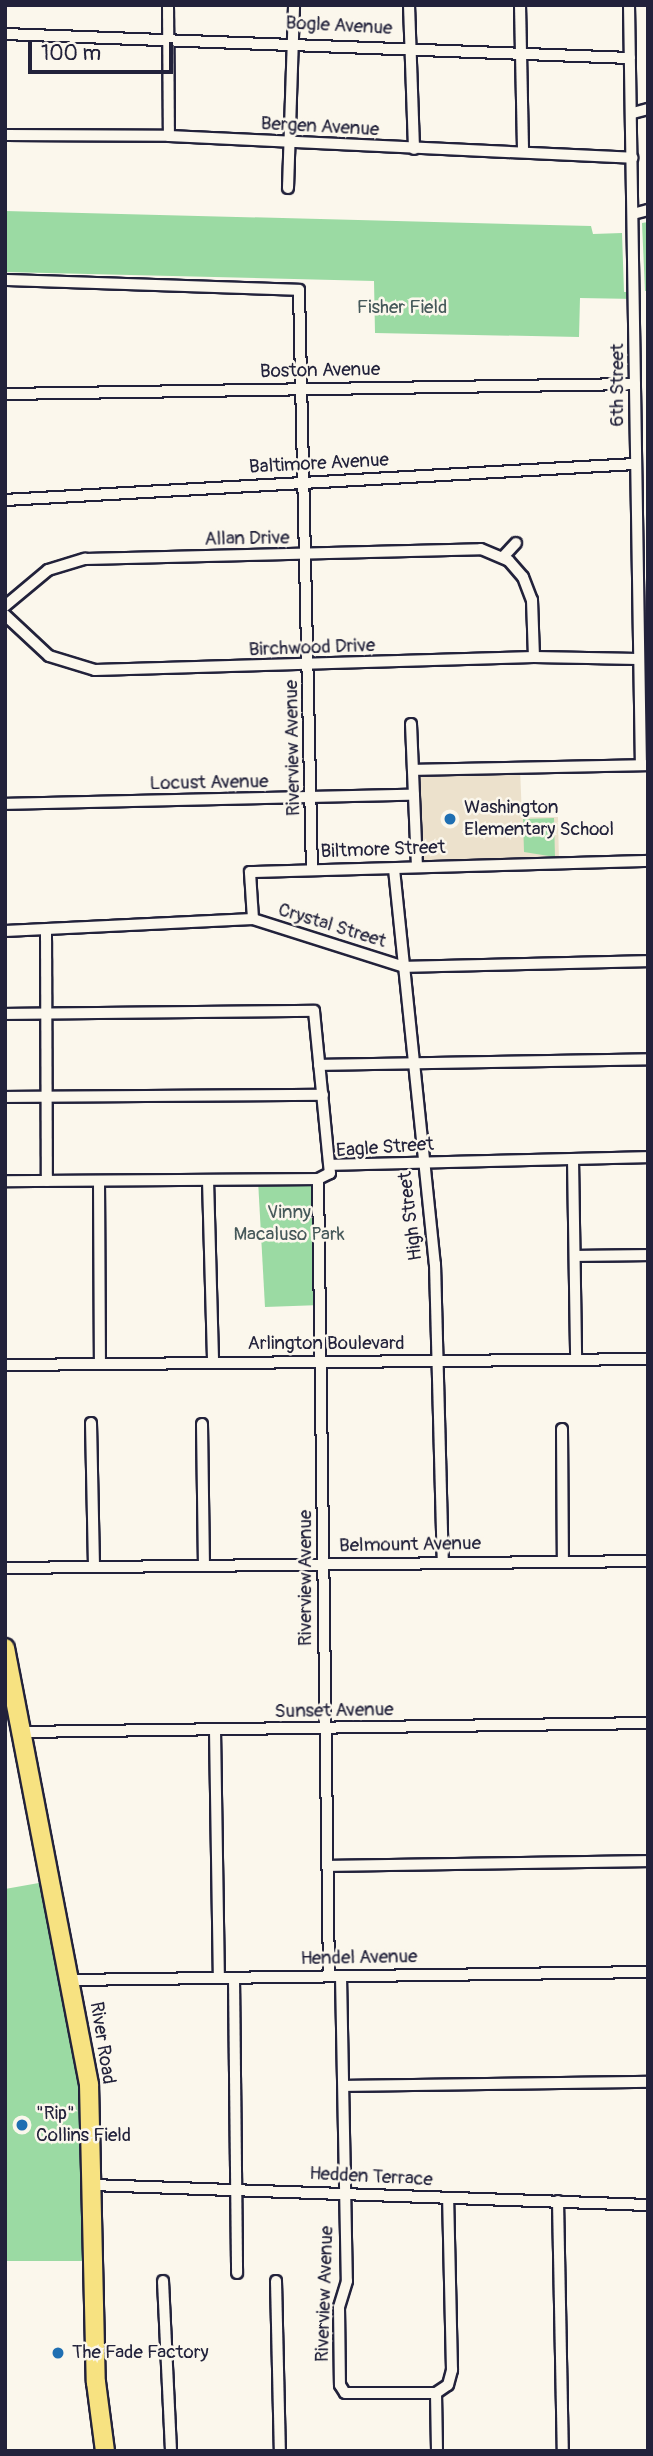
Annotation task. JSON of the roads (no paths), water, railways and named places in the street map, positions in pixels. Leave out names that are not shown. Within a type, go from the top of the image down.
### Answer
[{"type":"main road","name":"River Road","points":[[5,1647],[89,2084],[96,2382],[104,2451]]},
{"type":"street","points":[[168,5],[169,136]]},
{"type":"street","points":[[288,188],[294,5]]},
{"type":"street","points":[[409,5],[414,149]]},
{"type":"street","points":[[520,5],[523,152]]},
{"type":"street","name":"6th Street","points":[[629,5],[633,113],[638,659],[644,765]]},
{"type":"street","name":"Bogle Avenue","points":[[5,34],[292,41],[630,58]]},
{"type":"street","points":[[633,113],[648,109]]},
{"type":"street","name":"Bergen Avenue","points":[[5,135],[169,136],[632,158]]},
{"type":"street","points":[[633,214],[648,210]]},
{"type":"street","name":"Riverview Avenue","points":[[5,280],[299,290],[304,389],[313,798],[312,870]]},
{"type":"street","points":[[635,356],[648,355]]},
{"type":"street","name":"Boston Avenue","points":[[5,394],[635,384]]},
{"type":"street","name":"Baltimore Avenue","points":[[5,500],[635,464]]},
{"type":"street","points":[[516,543],[503,557],[517,568],[528,587],[534,656]]},
{"type":"street","name":"Allan Drive","points":[[5,606],[37,577],[85,559],[306,556],[468,548],[503,557]]},
{"type":"street","name":"Birchwood Drive","points":[[5,615],[49,656],[95,670],[309,666],[534,656],[638,659]]},
{"type":"street","points":[[411,724],[417,867]]},
{"type":"street","points":[[413,770],[644,765]]},
{"type":"street","name":"Locust Avenue","points":[[5,804],[414,795]]},
{"type":"street","name":"Biltmore Street","points":[[253,919],[250,872],[648,861]]},
{"type":"street","name":"High Street","points":[[394,869],[435,1265],[443,1561]]},
{"type":"street","name":"Crystal Street","points":[[5,931],[253,919],[404,967],[648,961]]},
{"type":"street","points":[[46,931],[47,1181]]},
{"type":"street","points":[[5,1014],[314,1011],[330,1165]]},
{"type":"street","points":[[319,1065],[648,1059]]},
{"type":"street","points":[[5,1097],[323,1095]]},
{"type":"street","name":"Eagle Street","points":[[5,1181],[318,1179],[330,1173],[330,1165],[648,1157]]},
{"type":"street","points":[[573,1159],[576,1360]]},
{"type":"street","name":"Riverview Avenue","points":[[318,1179],[329,1976]]},
{"type":"street","points":[[208,1180],[213,1362]]},
{"type":"street","points":[[99,1181],[100,1363]]},
{"type":"street","points":[[576,1256],[648,1255]]},
{"type":"street","name":"Arlington Boulevard","points":[[5,1365],[648,1359]]},
{"type":"street","points":[[91,1423],[93,1567]]},
{"type":"street","points":[[202,1424],[204,1565]]},
{"type":"street","points":[[562,1429],[563,1561]]},
{"type":"street","name":"Belmount Avenue","points":[[5,1569],[443,1561],[648,1561]]},
{"type":"street","name":"Sunset Avenue","points":[[22,1732],[648,1724]]},
{"type":"street","points":[[215,1730],[219,1978]]},
{"type":"street","points":[[328,1866],[648,1861]]},
{"type":"street","name":"Hendel Avenue","points":[[70,1980],[648,1972]]},
{"type":"street","name":"Riverview Avenue","points":[[341,1976],[347,2281],[339,2307],[340,2388],[350,2394],[436,2393]]},
{"type":"street","points":[[234,1978],[234,2189],[237,2273]]},
{"type":"street","points":[[344,2086],[648,2082]]},
{"type":"street","name":"Hedden Terrace","points":[[92,2185],[648,2205]]},
{"type":"street","points":[[437,2451],[436,2393],[448,2385],[452,2370],[449,2198]]},
{"type":"street","points":[[558,2201],[563,2451]]},
{"type":"street","points":[[163,2281],[171,2451]]},
{"type":"street","points":[[276,2281],[280,2451]]},
{"type":"place","name":"Washington Elementary School","points":[[450,819]]},
{"type":"place","name":"\"Rip\" Collins Field","points":[[22,2125]]},
{"type":"place","name":"The Fade Factory","points":[[58,2353]]},
{"type":"park label","name":"Fisher Field","points":[[402,308]]},
{"type":"park label","name":"Vinny Macaluso Park","points":[[289,1224]]}]
